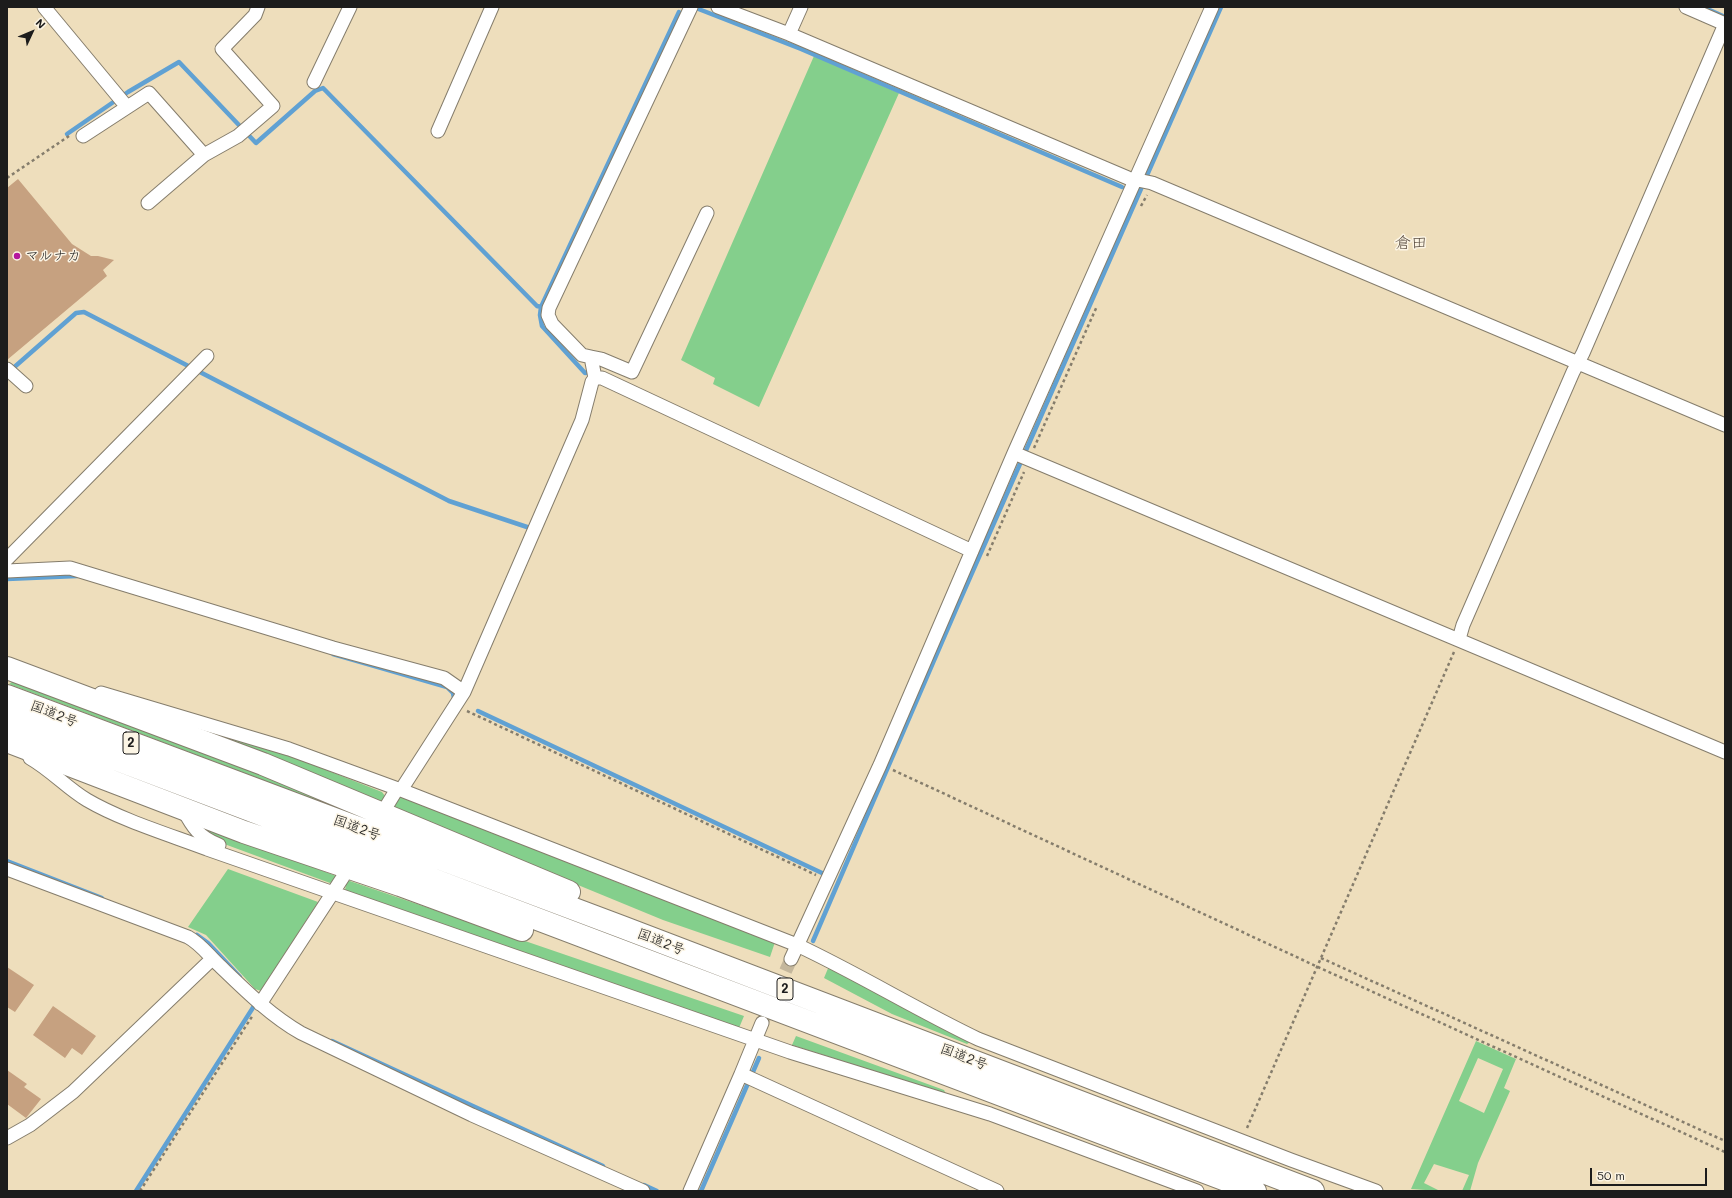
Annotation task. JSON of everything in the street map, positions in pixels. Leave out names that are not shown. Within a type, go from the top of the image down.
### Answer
[{"type":"highway","points":[[7,667],[263,764],[590,901],[622,927]]},
{"type":"highway","name":"国道2号","points":[[7,696],[251,800],[828,1029],[1255,1191]]},
{"type":"highway","name":"国道2号","points":[[7,718],[622,927],[1313,1191]]},
{"type":"highway","points":[[7,742],[183,809],[558,942],[828,1029]]},
{"type":"street","points":[[44,7],[122,101]]},
{"type":"street","points":[[148,203],[204,155],[244,131],[273,106],[222,49],[255,15],[258,7]]},
{"type":"street","points":[[314,82],[350,7]]},
{"type":"street","points":[[438,131],[492,7]]},
{"type":"street","points":[[691,7],[549,308],[548,315],[552,324],[602,378],[972,551]]},
{"type":"street","points":[[718,7],[789,34],[1128,178],[1144,181],[1579,362],[1725,425]]},
{"type":"street","points":[[789,34],[801,7]]},
{"type":"street","points":[[791,959],[828,881],[972,551],[1022,457],[1144,181],[1212,7]]},
{"type":"street","points":[[1459,639],[1463,625],[1579,362],[1725,24],[1686,7]]},
{"type":"street","points":[[83,136],[122,101],[149,93],[204,155]]},
{"type":"street","points":[[386,807],[464,692],[582,420],[592,382],[593,370],[601,359],[632,372],[707,213]]},
{"type":"street","points":[[7,559],[207,356]]},
{"type":"street","points":[[8,370],[26,386]]},
{"type":"street","points":[[1022,457],[1459,639],[1725,752]]},
{"type":"street","points":[[7,572],[70,568],[333,648],[444,678],[464,692]]},
{"type":"street","points":[[7,667],[173,713],[289,749],[399,789],[797,945],[844,968],[954,1028],[978,1039],[1241,1141],[1376,1191]]},
{"type":"street","points":[[7,742],[43,766],[88,801],[152,828],[291,879],[755,1039],[990,1114],[1197,1191]]},
{"type":"street","points":[[183,809],[191,824],[206,840],[251,858],[291,879]]},
{"type":"street","points":[[7,869],[188,937],[201,946],[212,959],[279,1020],[331,1048],[472,1115],[643,1191]]},
{"type":"street","points":[[260,1004],[343,877]]},
{"type":"street","points":[[7,1138],[35,1121],[73,1092],[212,959]]},
{"type":"street","points":[[690,1191],[746,1077],[755,1039],[762,1023]]},
{"type":"street","points":[[746,1077],[997,1191]]},
{"type":"path","points":[[7,178],[70,135],[83,136]]},
{"type":"path","points":[[1138,212],[1144,181]]},
{"type":"path","points":[[985,561],[1022,457],[1097,304]]},
{"type":"path","points":[[1241,1141],[1322,958],[1459,639]]},
{"type":"path","points":[[456,705],[828,881]]},
{"type":"path","points":[[897,763],[892,770],[1318,967],[1725,1152]]},
{"type":"path","points":[[1322,958],[1725,1142]]},
{"type":"path","points":[[140,1191],[260,1004]]},
{"type":"green space","points":[[814,56],[899,93],[759,407],[713,384],[715,378],[681,360]]},
{"type":"green space","points":[[12,682],[86,706],[400,829],[414,837],[9,684]]},
{"type":"green space","points":[[215,733],[278,751],[382,792],[385,796],[382,807],[211,736]]},
{"type":"green space","points":[[402,796],[624,885],[775,942],[770,957],[663,920],[391,808],[396,800]]},
{"type":"green space","points":[[205,827],[339,877],[330,883],[208,838],[204,832]]},
{"type":"green space","points":[[228,869],[318,902],[261,991],[255,989],[206,935],[188,927]]},
{"type":"green space","points":[[347,880],[744,1016],[739,1028],[444,927],[345,890]]},
{"type":"green space","points":[[829,966],[970,1042],[967,1044],[892,1014],[824,978]]},
{"type":"green space","points":[[796,1036],[944,1090],[946,1094],[792,1045]]},
{"type":"green space","points":[[1476,1041],[1516,1059],[1504,1088],[1510,1091],[1478,1163],[1470,1191],[1462,1191],[1469,1175],[1434,1164],[1424,1183],[1440,1191],[1411,1189]],"holes":[[[1478,1058],[1503,1069],[1484,1113],[1459,1101]]]},
{"type":"building","points":[[18,179],[72,244],[91,256],[114,260],[103,270],[107,276],[7,360],[7,188]]},
{"type":"building","points":[[7,967],[34,985],[15,1012],[7,1007]]},
{"type":"building","points":[[53,1006],[96,1036],[82,1055],[72,1048],[65,1058],[33,1035]]},
{"type":"building","points":[[7,1070],[27,1084],[24,1087],[41,1099],[26,1118],[7,1104]]},
{"type":"waterway","points":[[813,941],[957,607],[1221,7]]},
{"type":"waterway","points":[[1703,7],[1725,17]]},
{"type":"waterway","points":[[696,8],[801,49],[1122,187]]},
{"type":"waterway","points":[[593,372],[585,373],[542,326],[540,315],[541,307],[679,12]]},
{"type":"waterway","points":[[67,134],[128,92],[179,62],[256,143],[315,91],[323,88],[537,306],[541,307]]},
{"type":"waterway","points":[[11,370],[76,313],[84,312],[449,501],[530,528]]},
{"type":"waterway","points":[[7,579],[77,576]]},
{"type":"waterway","points":[[333,654],[447,687],[453,693],[454,698]]},
{"type":"waterway","points":[[478,711],[822,873]]},
{"type":"waterway","points":[[7,861],[102,898]]},
{"type":"waterway","points":[[197,935],[208,943],[240,977]]},
{"type":"waterway","points":[[136,1191],[254,1006]]},
{"type":"waterway","points":[[332,1041],[603,1166]]},
{"type":"waterway","points":[[701,1191],[759,1058]]},
{"type":"waterway","points":[[644,1185],[657,1191]]},
{"type":"tunnel","points":[[762,1023],[791,959]]},
{"type":"place","name":"マルナカ","points":[[17,256]]},
{"type":"district","name":"倉田","points":[[1411,243]]}]
